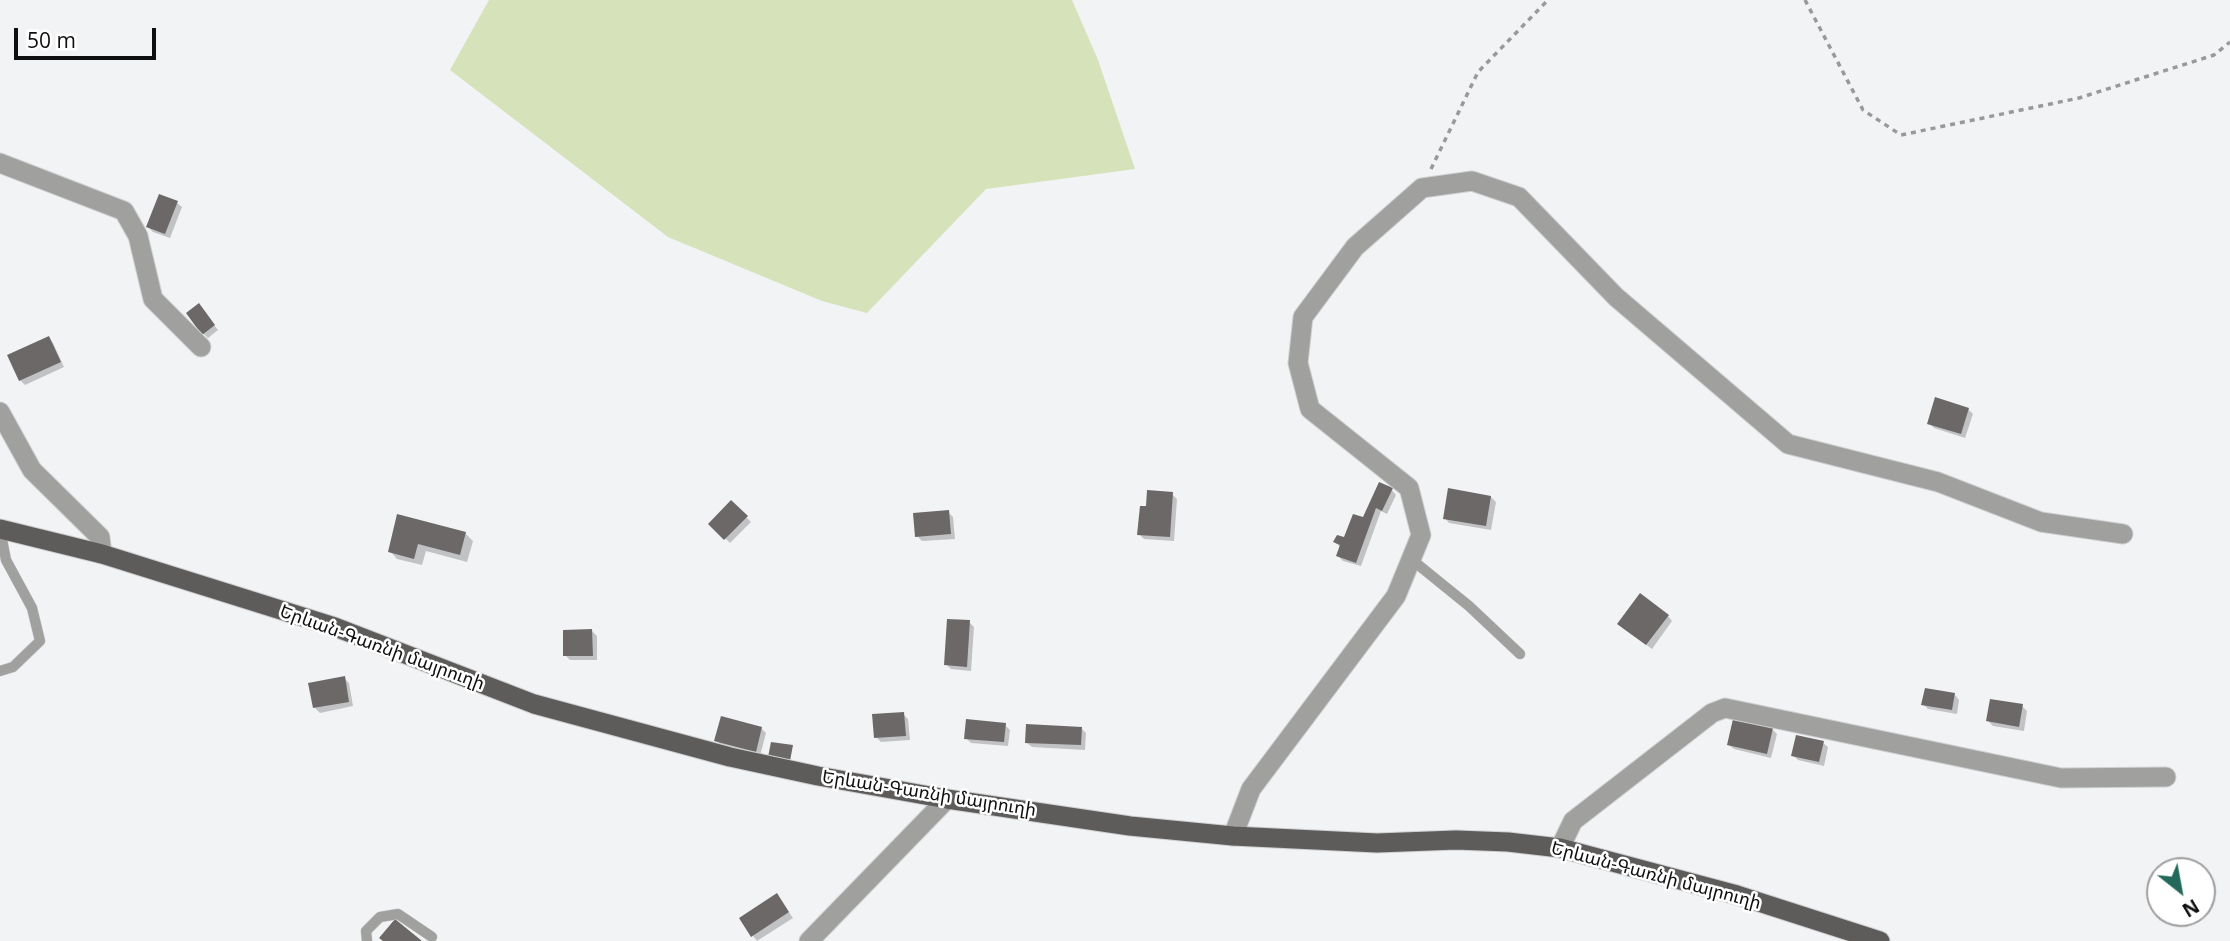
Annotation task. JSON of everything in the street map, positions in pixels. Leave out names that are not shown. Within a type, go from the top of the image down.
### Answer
[{"type":"main road","name":"Երևան-Գառնի մայրուղի","points":[[0,529],[102,554],[335,627],[534,704],[730,757],[947,799],[1130,825],[1233,836],[1377,843],[1456,840],[1560,848],[1737,895],[1880,941]]},
{"type":"street","points":[[0,163],[124,211],[138,236],[153,299],[201,346]]},
{"type":"street","points":[[1233,836],[1251,789],[1396,596],[1421,536],[1409,488],[1310,409],[1298,363],[1303,317],[1355,247],[1422,188],[1472,181],[1519,197],[1616,297],[1788,444],[1937,482],[2041,522],[2123,534]]},
{"type":"street","points":[[0,412],[32,470],[100,537],[102,554]]},
{"type":"street","points":[[1560,848],[1573,821],[1712,713],[1725,708],[2061,778],[2166,777]]},
{"type":"street","points":[[809,941],[947,799]]},
{"type":"lane","points":[[0,529],[6,560],[32,608],[40,641],[13,667],[0,671]]},
{"type":"lane","points":[[1411,559],[1469,606],[1520,653]]},
{"type":"lane","points":[[367,941],[366,931],[380,917],[398,914],[432,937]]},
{"type":"path","points":[[1422,188],[1478,72],[1548,0]]},
{"type":"path","points":[[1805,0],[1863,110],[1901,135],[2080,98],[2214,55],[2230,42]]},
{"type":"green space","points":[[489,0],[1072,0],[1098,60],[1135,169],[986,189],[867,313],[822,301],[668,237],[450,70]]},
{"type":"building","points":[[159,194],[178,201],[165,234],[146,227]]},
{"type":"building","points":[[199,303],[215,325],[202,335],[186,313]]},
{"type":"building","points":[[49,336],[61,362],[19,381],[7,355]]},
{"type":"building","points":[[1935,397],[1969,408],[1961,434],[1927,424]]},
{"type":"building","points":[[1379,482],[1393,488],[1382,511],[1376,508],[1356,563],[1336,556],[1340,545],[1333,542],[1337,535],[1344,537],[1353,514],[1363,517]]},
{"type":"building","points":[[1448,488],[1491,496],[1486,526],[1443,519]]},
{"type":"building","points":[[1147,490],[1173,492],[1170,537],[1137,535],[1140,506],[1146,506]]},
{"type":"building","points":[[731,500],[748,516],[724,540],[708,524]]},
{"type":"building","points":[[949,510],[951,534],[915,537],[913,513]]},
{"type":"building","points":[[397,514],[466,532],[460,555],[418,544],[414,559],[388,552]]},
{"type":"building","points":[[1640,593],[1669,615],[1646,645],[1617,624]]},
{"type":"building","points":[[947,619],[970,620],[967,667],[944,665]]},
{"type":"building","points":[[592,629],[593,656],[563,656],[563,630]]},
{"type":"building","points":[[345,676],[349,702],[313,708],[308,683]]},
{"type":"building","points":[[1925,688],[1955,693],[1952,710],[1921,705]]},
{"type":"building","points":[[1990,699],[2023,704],[2019,727],[1986,721]]},
{"type":"building","points":[[904,712],[906,736],[874,738],[872,714]]},
{"type":"building","points":[[721,716],[762,727],[756,752],[714,741]]},
{"type":"building","points":[[966,719],[1006,723],[1004,742],[964,739]]},
{"type":"building","points":[[1733,719],[1773,728],[1767,754],[1727,745]]},
{"type":"building","points":[[1026,724],[1082,727],[1081,745],[1025,743]]},
{"type":"building","points":[[1796,735],[1824,741],[1819,762],[1791,756]]},
{"type":"building","points":[[771,742],[793,745],[790,761],[768,757]]},
{"type":"building","points":[[777,893],[789,912],[751,937],[739,918]]},
{"type":"building","points":[[395,919],[422,941],[383,941],[379,938]]}]
